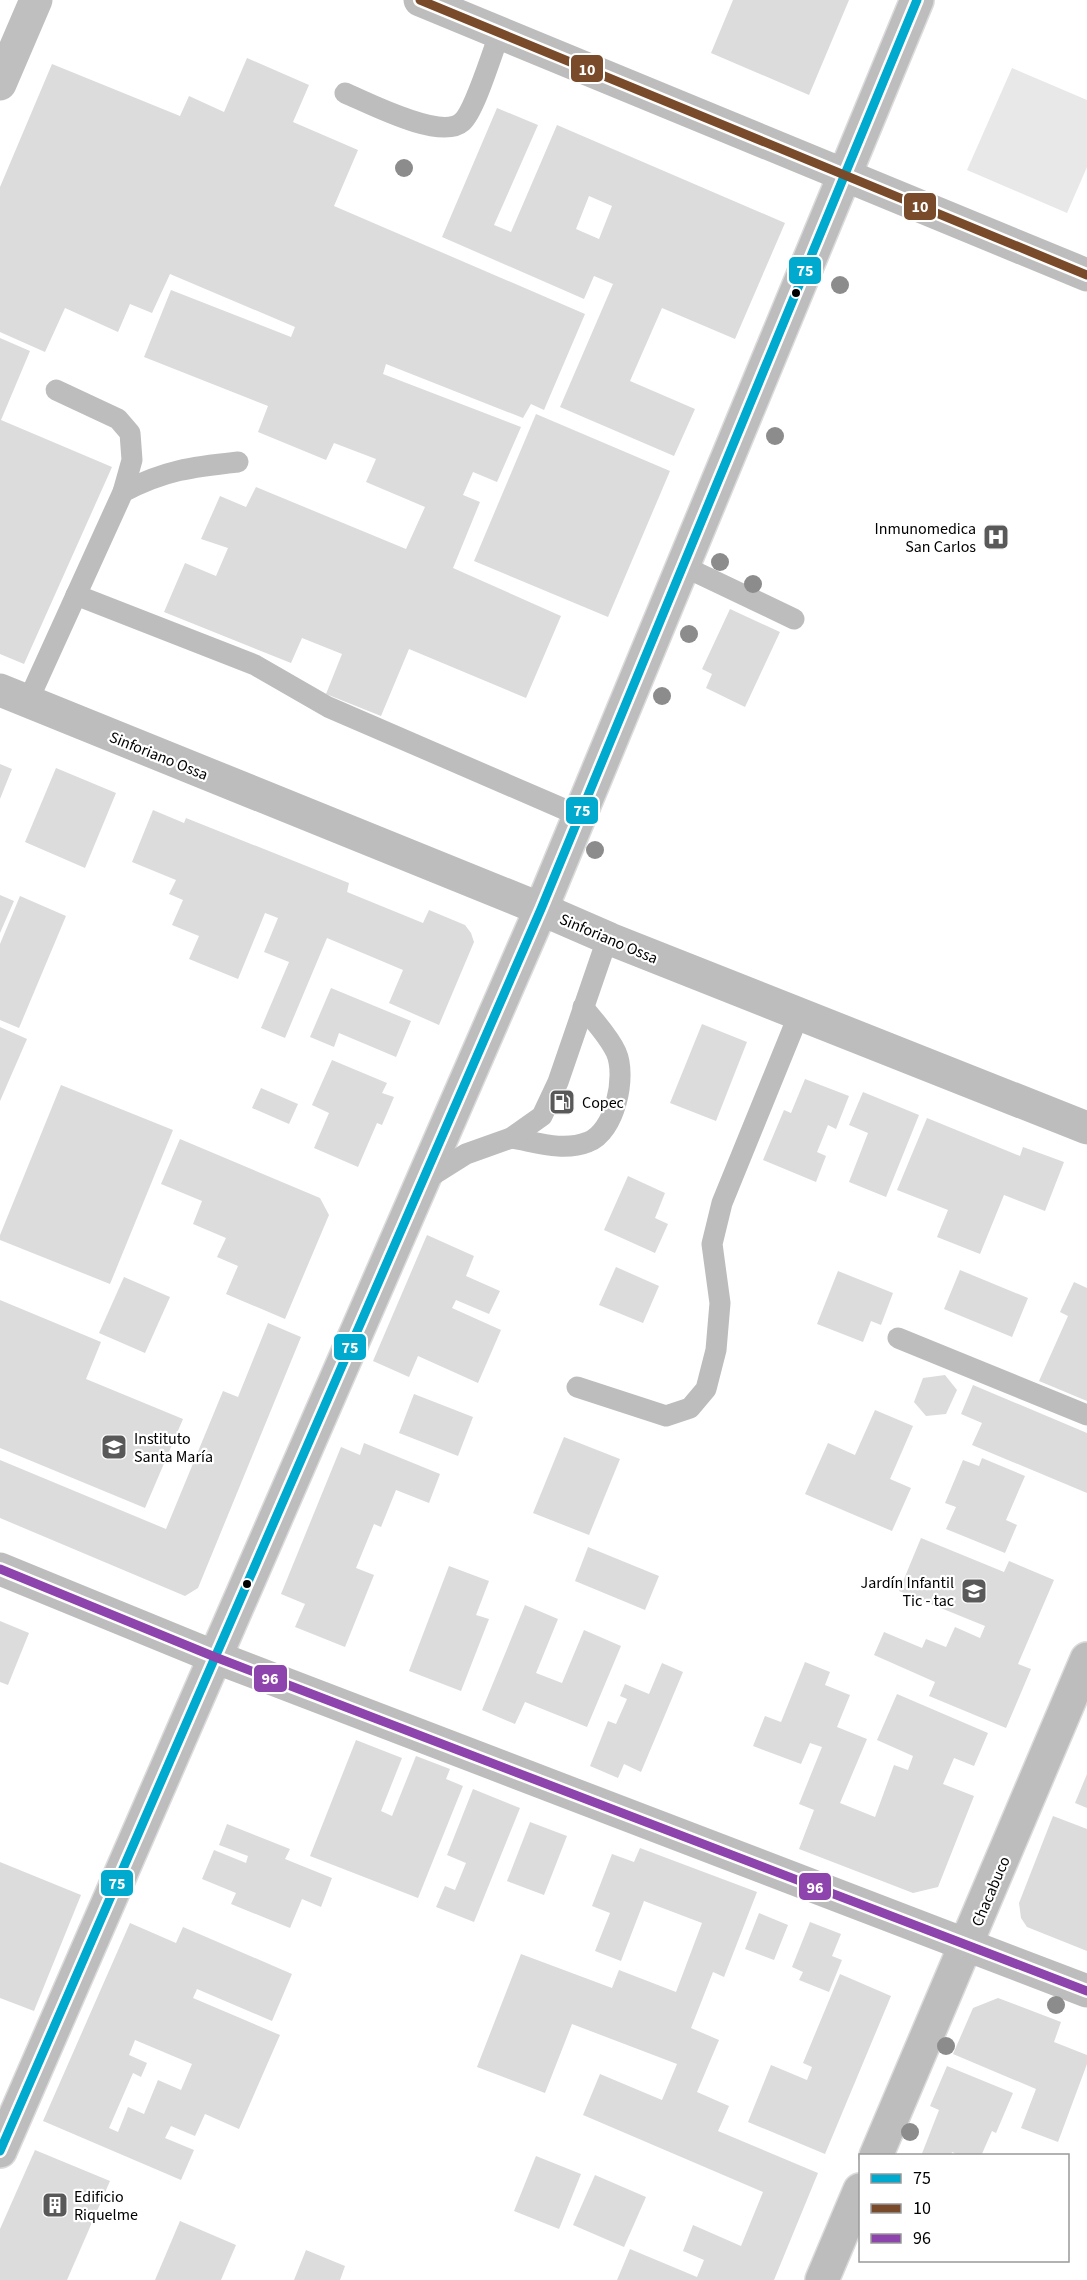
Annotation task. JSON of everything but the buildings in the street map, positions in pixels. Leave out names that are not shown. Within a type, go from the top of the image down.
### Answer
[{"type":"main road","points":[[0,84],[36,0]]},
{"type":"street","points":[[420,0],[1087,275]]},
{"type":"street","points":[[0,2151],[541,909],[917,0]]},
{"type":"street","name":"Sinforiano Ossa","points":[[14,696],[610,939],[1087,1128]]},
{"type":"street","points":[[0,1569],[215,1657],[1087,1991]]},
{"type":"street","name":"Chacabuco","points":[[877,2154],[967,1945],[1079,1699],[1087,1659]]},
{"type":"street","points":[[822,2280],[859,2195]]},
{"type":"lane","points":[[345,93],[429,127],[446,128],[462,123],[471,109],[500,33]]},
{"type":"lane","points":[[14,696],[76,595],[123,492],[132,460],[130,433],[118,419],[56,390]]},
{"type":"lane","points":[[123,492],[150,478],[188,468],[238,462]]},
{"type":"lane","points":[[683,566],[794,619]]},
{"type":"lane","points":[[76,595],[255,665],[328,707],[580,816]]},
{"type":"lane","points":[[422,1182],[466,1154],[511,1138],[542,1116],[558,1082],[602,954],[610,939]]},
{"type":"lane","points":[[511,1138],[563,1148],[590,1142],[608,1126],[621,1081],[616,1053],[583,1007]]},
{"type":"lane","points":[[577,1387],[666,1416],[690,1408],[706,1389],[716,1350],[720,1303],[712,1244],[722,1203],[799,1014]]},
{"type":"lane","points":[[898,1338],[1087,1415]]},
{"type":"shaded area","points":[[1012,68],[1087,100],[1087,167],[1067,213],[967,170]]},
{"type":"transit line","name":"10","points":[[420,0],[1087,275]]},
{"type":"transit line","name":"75","points":[[0,2151],[541,909],[917,0]]},
{"type":"transit line","name":"96","points":[[0,1569],[215,1657],[1087,1991]]},
{"type":"place","name":"Inmunomedica San Carlos","points":[[996,537]]},
{"type":"place","name":"Copec","points":[[562,1102]]},
{"type":"place","name":"Instituto Santa María","points":[[114,1447]]},
{"type":"place","name":"Jardín Infantil Tic - tac","points":[[974,1591]]},
{"type":"place","name":"Edificio Riquelme","points":[[55,2205]]}]
